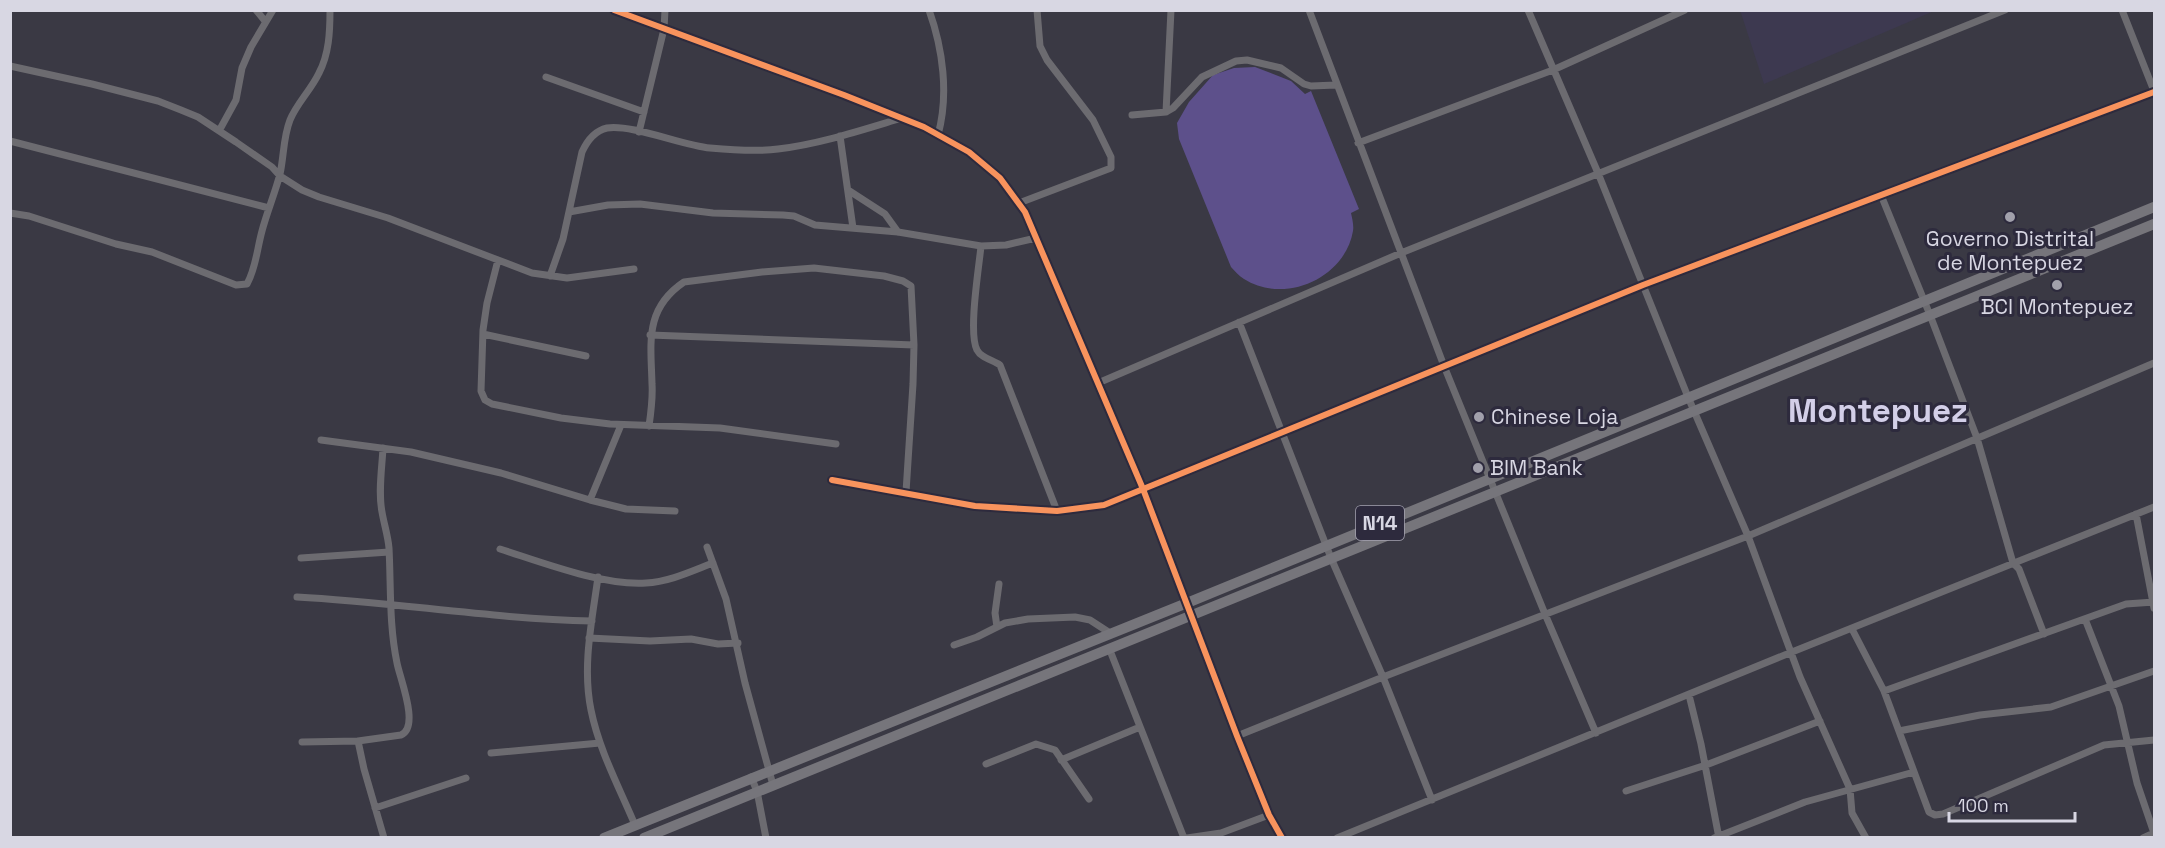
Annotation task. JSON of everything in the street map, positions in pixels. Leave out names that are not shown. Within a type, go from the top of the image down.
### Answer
[{"type":"main road","name":"N14","points":[[604,837],[1186,603],[2154,207]]},
{"type":"main road","name":"N14","points":[[644,837],[2154,224]]},
{"type":"main road","points":[[2030,258],[2037,272]]},
{"type":"main road","points":[[1791,356],[1796,369]]},
{"type":"main road","points":[[1020,669],[1026,682]]},
{"type":"street","points":[[256,10],[265,21]]},
{"type":"street","points":[[219,131],[236,100],[242,68],[250,47],[273,10]]},
{"type":"street","points":[[10,213],[29,216],[116,244],[152,252],[236,285],[247,284],[253,273],[269,208],[280,176],[284,140],[289,121],[325,61],[330,10]]},
{"type":"street","points":[[614,10],[902,118],[969,152],[1000,177],[1025,212],[1143,489],[1237,736],[1269,815],[1282,837]]},
{"type":"street","points":[[639,132],[664,29],[664,10]]},
{"type":"street","points":[[929,10],[935,28],[944,92],[938,135]]},
{"type":"street","points":[[1019,203],[1111,168],[1112,165],[1111,157],[1093,120],[1047,60],[1041,46],[1037,10]]},
{"type":"street","points":[[1166,112],[1171,10]]},
{"type":"street","points":[[1309,10],[1444,366],[1596,733]]},
{"type":"street","points":[[1528,10],[1748,536],[1800,677],[1850,789],[1852,813],[1866,837]]},
{"type":"street","points":[[1358,143],[1553,70],[1685,10]]},
{"type":"street","points":[[1098,383],[1401,253],[2005,10]]},
{"type":"street","points":[[832,480],[975,506],[1057,511],[1104,505],[1643,285],[2154,91],[2122,10]]},
{"type":"street","points":[[1132,115],[1166,112],[1173,108],[1202,77],[1236,61],[1247,60],[1275,66],[1311,86],[1336,85]]},
{"type":"street","points":[[10,66],[158,101],[198,117],[265,162],[280,176],[319,198],[388,218],[532,273],[567,278],[634,269]]},
{"type":"street","points":[[546,77],[644,112]]},
{"type":"street","points":[[550,276],[563,239],[582,152],[587,140],[607,128],[639,132],[708,148],[778,150],[840,136],[902,118]]},
{"type":"street","points":[[840,136],[853,228]]},
{"type":"street","points":[[10,141],[269,208]]},
{"type":"street","points":[[848,190],[885,214],[898,232]]},
{"type":"street","points":[[1881,195],[1977,438],[2013,563],[2019,569],[2044,634]]},
{"type":"street","points":[[569,212],[609,205],[640,204],[713,213],[794,216],[815,225],[898,232],[981,246],[1006,245],[1036,238]]},
{"type":"street","points":[[981,246],[974,324],[976,349],[980,354],[1000,365],[1057,511]]},
{"type":"street","points":[[498,260],[487,303],[483,334],[481,391],[485,400],[492,404],[561,418],[621,425],[720,428],[785,435],[836,444]]},
{"type":"street","points":[[649,426],[652,385],[650,335],[656,316],[666,300],[684,282],[814,268],[884,276],[911,286],[914,345],[906,492]]},
{"type":"street","points":[[1239,322],[1331,558],[1383,677],[1432,800]]},
{"type":"street","points":[[483,334],[586,356]]},
{"type":"street","points":[[650,335],[914,345]]},
{"type":"street","points":[[1237,736],[1748,536],[2154,363]]},
{"type":"street","points":[[590,500],[621,425]]},
{"type":"street","points":[[321,440],[383,448],[501,472],[626,509],[675,511]]},
{"type":"street","points":[[302,741],[358,741],[401,735],[408,729],[409,711],[397,663],[389,552],[382,511],[383,448]]},
{"type":"street","points":[[1337,837],[2154,507]]},
{"type":"street","points":[[1884,691],[2126,604],[2154,604],[2136,514]]},
{"type":"street","points":[[707,547],[726,599],[773,785]]},
{"type":"street","points":[[500,549],[598,578],[644,584],[660,582],[713,563]]},
{"type":"street","points":[[301,558],[389,552]]},
{"type":"street","points":[[598,578],[587,670],[590,708],[600,743],[635,825]]},
{"type":"street","points":[[997,627],[995,613],[999,584]]},
{"type":"street","points":[[297,597],[391,603],[513,617],[592,621]]},
{"type":"street","points":[[954,645],[977,638],[1005,623],[1028,619],[1075,617],[1090,620],[1110,633]]},
{"type":"street","points":[[2085,619],[2119,706],[2126,742],[2154,833],[2143,837]]},
{"type":"street","points":[[1852,629],[1884,691],[1929,812],[1935,815],[1943,814],[2104,744],[2154,740]]},
{"type":"street","points":[[590,638],[691,639],[718,644],[738,643]]},
{"type":"street","points":[[1109,648],[1186,837],[1221,832],[1269,815]]},
{"type":"street","points":[[1899,731],[1980,715],[2051,706],[2154,671]]},
{"type":"street","points":[[1689,695],[1706,765],[1717,837],[1805,802],[1914,772]]},
{"type":"street","points":[[1626,791],[1706,765],[1820,721]]},
{"type":"street","points":[[1061,760],[1140,727]]},
{"type":"street","points":[[358,741],[384,837]]},
{"type":"street","points":[[491,753],[600,743]]},
{"type":"street","points":[[986,764],[1036,744],[1055,750],[1089,799]]},
{"type":"street","points":[[751,777],[758,791],[766,837]]},
{"type":"street","points":[[375,808],[466,778]]},
{"type":"shaded area","points":[[1740,10],[1934,10],[1934,11],[1764,84]]},
{"type":"shaded area","points":[[1255,67],[1291,81],[1305,94],[1311,91],[1359,209],[1351,213],[1353,231],[1348,248],[1338,262],[1326,274],[1294,288],[1277,289],[1260,286],[1242,278],[1231,267],[1179,139],[1177,123],[1189,102],[1213,75],[1234,68]]},
{"type":"cycle path","points":[[614,10],[924,127],[969,152],[1000,178],[1025,212],[1143,489],[1237,736],[1269,815],[1282,838]]},
{"type":"cycle path","points":[[832,480],[975,506],[1057,511],[1104,505],[1643,285],[2154,92]]},
{"type":"place","name":"Governo Distrital de Montepuez","points":[[2010,217]]},
{"type":"place","name":"BCI Montepuez","points":[[2057,285]]},
{"type":"place","name":"Chinese Loja","points":[[1479,417]]},
{"type":"place","name":"BIM Bank","points":[[1478,468]]},
{"type":"district","name":"Montepuez","points":[[1878,410]]}]
